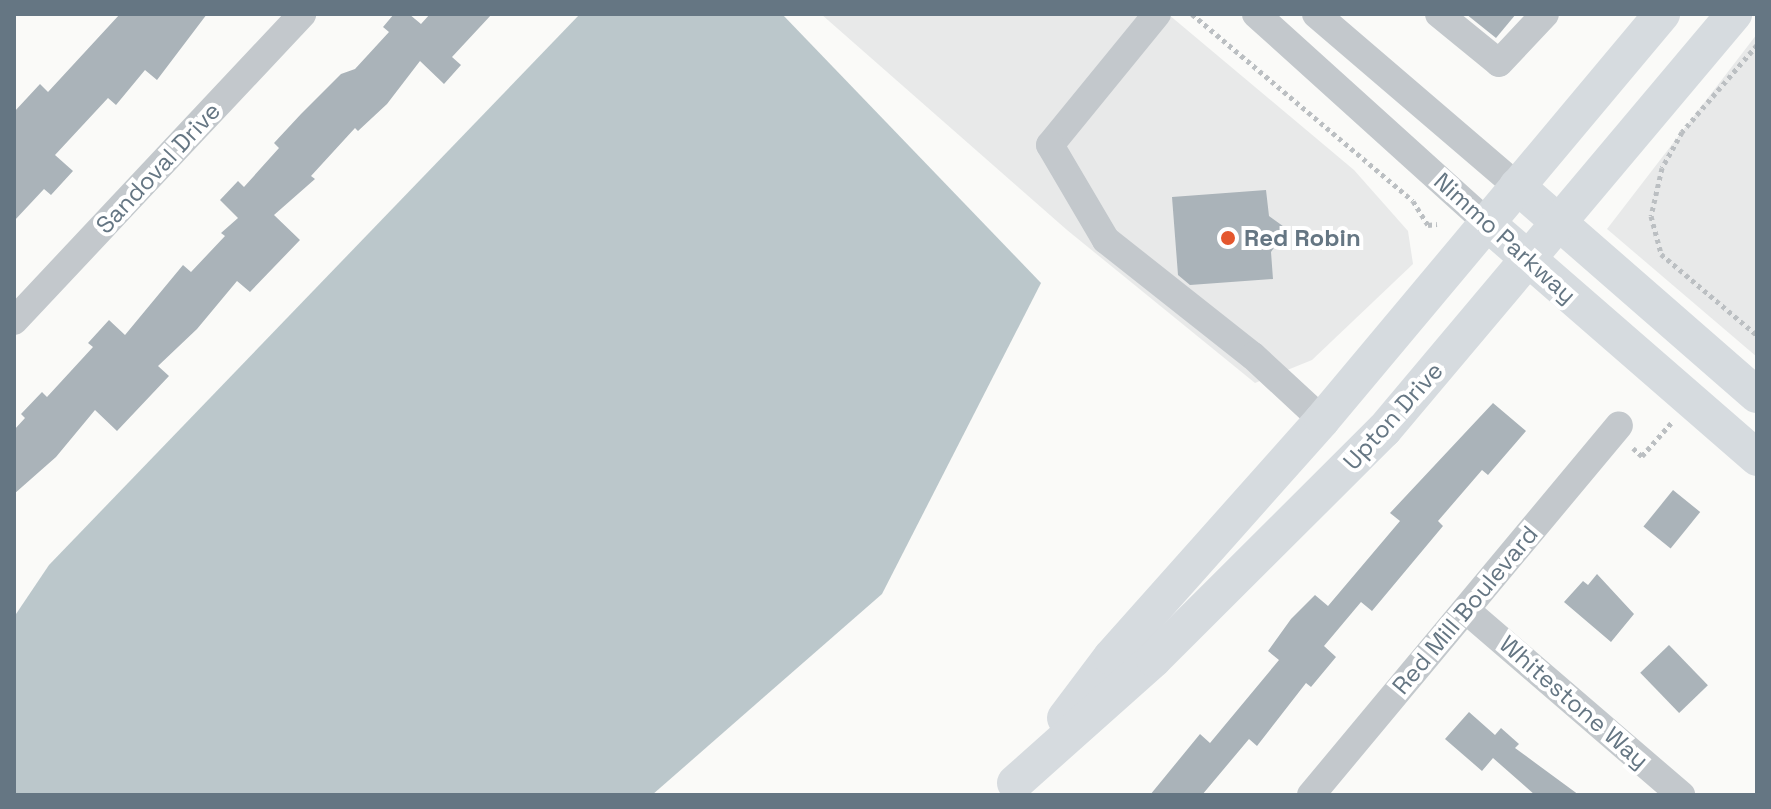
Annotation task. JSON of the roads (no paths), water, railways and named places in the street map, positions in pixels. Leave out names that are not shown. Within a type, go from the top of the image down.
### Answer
[{"type":"main road","name":"Upton Drive","points":[[1010,789],[1111,657],[1322,420],[1662,14]]},
{"type":"main road","name":"Upton Drive","points":[[1010,789],[1154,659],[1343,473],[1530,260],[1734,14]]},
{"type":"main road","name":"Nimmo Parkway","points":[[1517,186],[1757,395]]},
{"type":"main road","name":"Nimmo Parkway","points":[[1487,223],[1757,458]]},
{"type":"street","name":"Sandoval Drive","points":[[14,321],[302,14]]},
{"type":"street","points":[[1157,14],[1050,145],[1106,240],[1253,356],[1322,420]]},
{"type":"street","name":"Nimmo Parkway","points":[[1256,14],[1487,223]]},
{"type":"street","name":"Nimmo Parkway","points":[[1316,14],[1517,186]]},
{"type":"street","points":[[1439,14],[1499,63],[1545,14]]},
{"type":"street","name":"Red Mill Boulevard","points":[[1311,795],[1617,428]]},
{"type":"street","name":"Whitestone Way","points":[[1466,610],[1681,795]]},
{"type":"place","name":"Red Robin","points":[[1228,238]]}]
